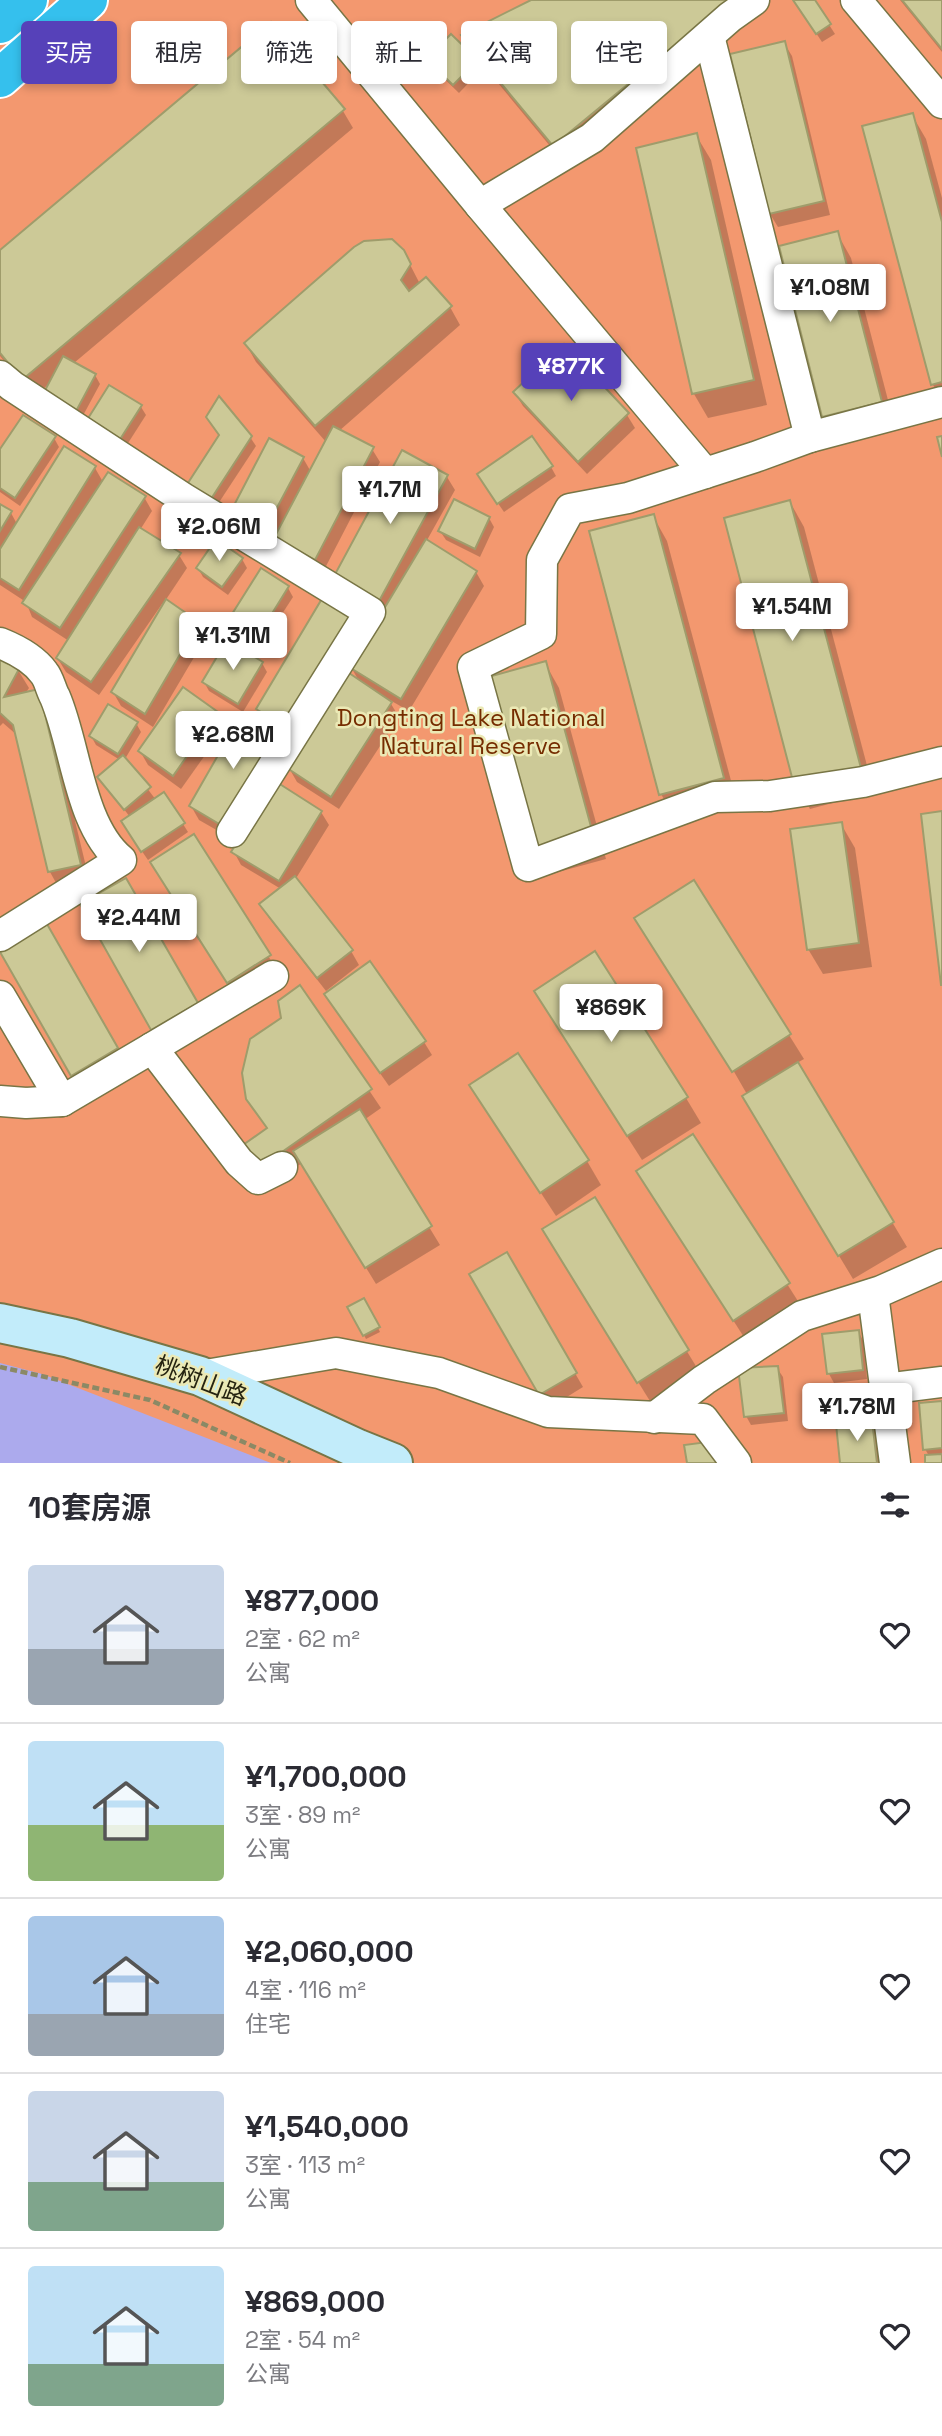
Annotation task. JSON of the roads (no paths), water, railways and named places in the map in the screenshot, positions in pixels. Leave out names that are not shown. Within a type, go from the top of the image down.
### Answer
[{"type":"highway","points":[[0,24],[28,0]]},
{"type":"highway","points":[[0,78],[88,0]]},
{"type":"street","points":[[312,0],[705,473]]},
{"type":"street","points":[[480,205],[592,138],[754,0]]},
{"type":"street","points":[[856,0],[942,103]]},
{"type":"street","points":[[709,36],[810,437]]},
{"type":"street","points":[[0,376],[183,498],[370,612],[232,832]]},
{"type":"street","points":[[942,402],[810,437],[628,498],[570,509],[542,560],[541,634],[473,667],[528,866],[715,797],[770,796],[863,782],[942,762]]},
{"type":"street","points":[[0,643],[16,649],[44,673],[60,710],[93,821],[110,851],[121,860],[0,936]]},
{"type":"street","points":[[0,1101],[62,1101],[273,976]]},
{"type":"street","points":[[0,996],[62,1101]]},
{"type":"street","points":[[152,1048],[239,1162],[258,1179],[282,1167]]},
{"type":"street","points":[[654,1418],[704,1380],[802,1316],[873,1294],[942,1264]]},
{"type":"street","points":[[873,1294],[895,1463]]},
{"type":"street","name":"桃树山路","points":[[0,1324],[70,1338],[200,1376],[393,1463]]},
{"type":"street","points":[[200,1376],[337,1353],[439,1373],[548,1412],[703,1419],[736,1463]]},
{"type":"street","points":[[885,1389],[942,1382]]},
{"type":"water","points":[[0,1363],[42,1374],[271,1463],[0,1463]]},
{"type":"park label","name":"Dongting Lake National Natural Reserve","points":[[471,732]]}]
